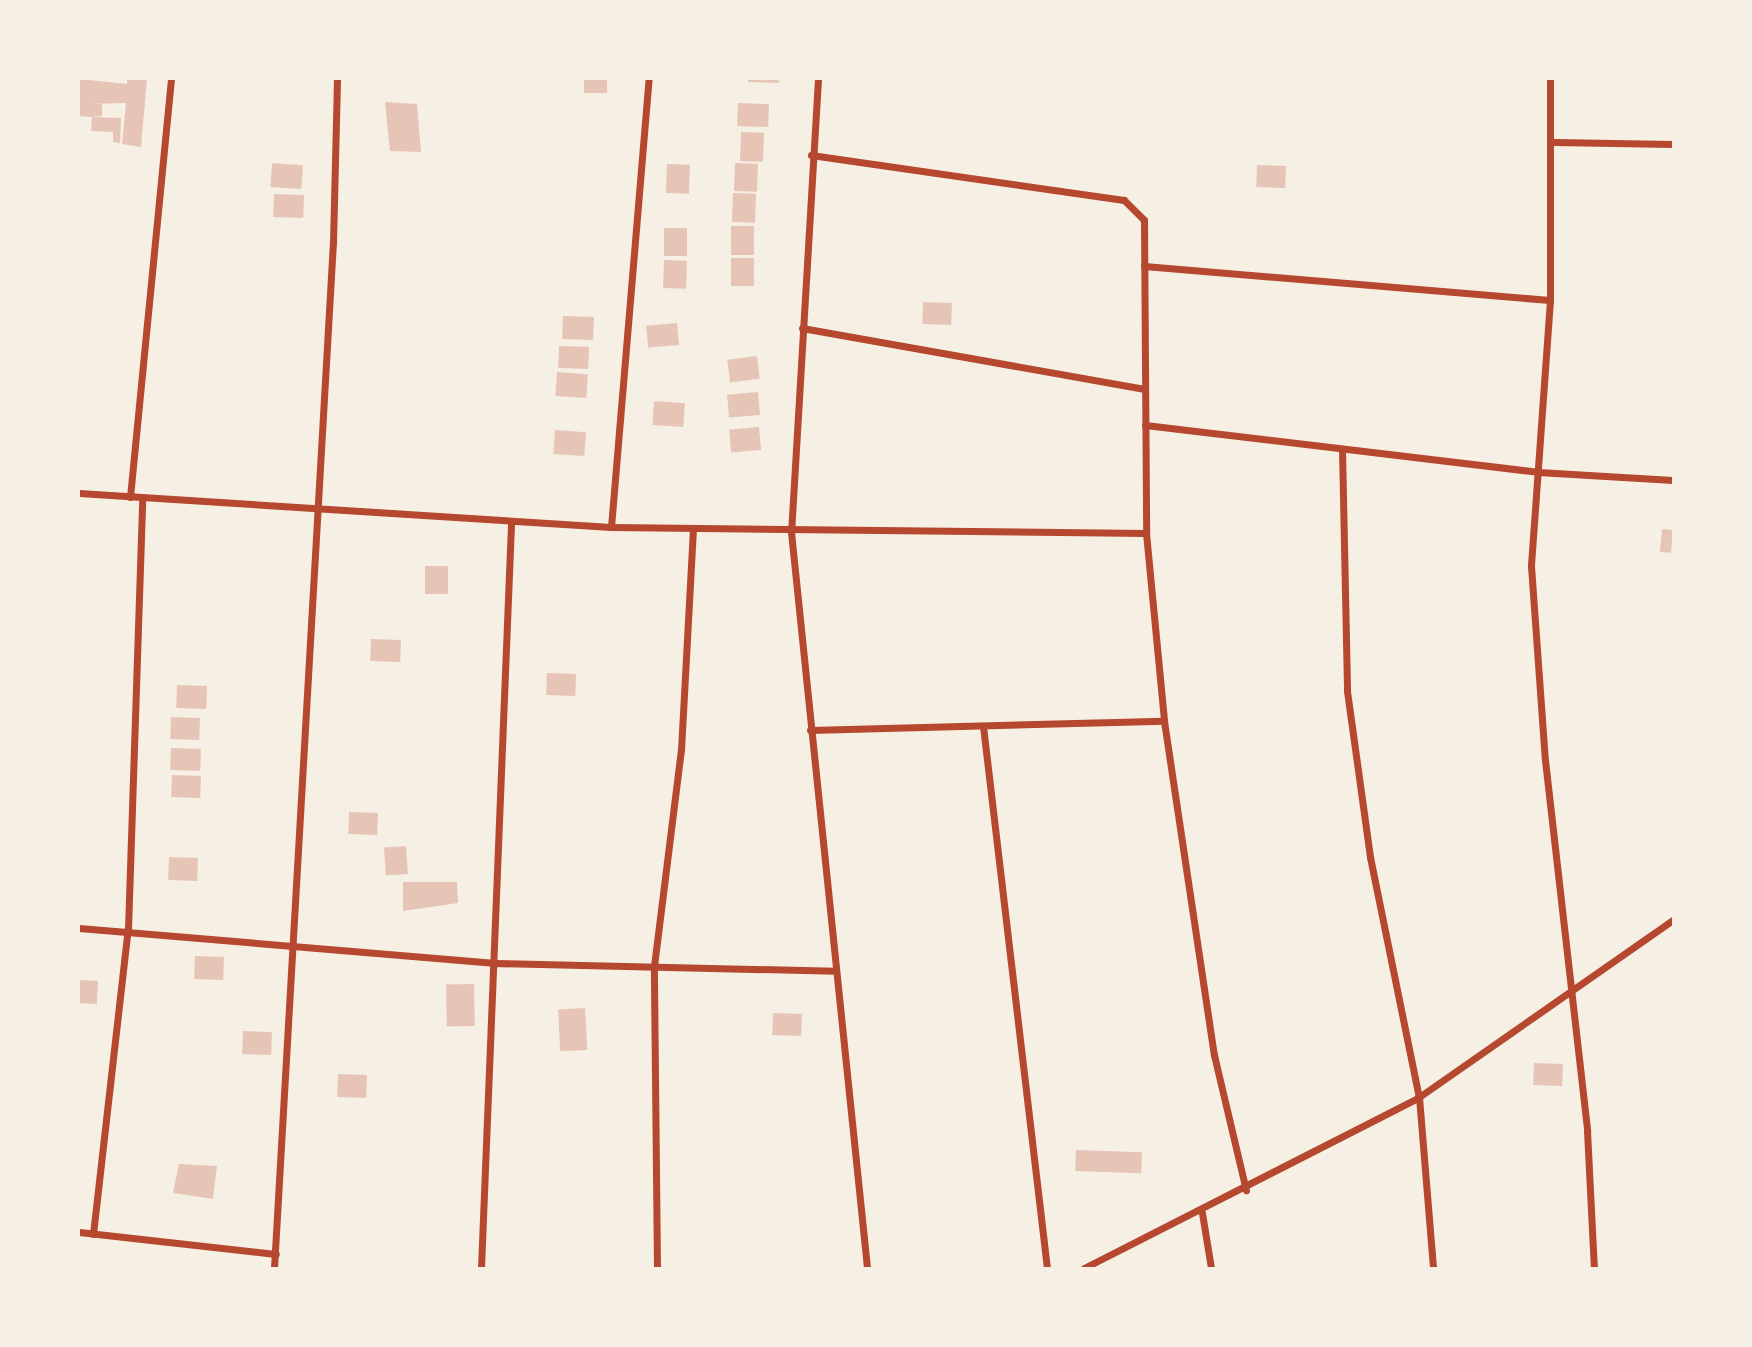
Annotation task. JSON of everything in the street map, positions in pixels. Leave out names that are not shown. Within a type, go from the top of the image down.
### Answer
[{"type":"street","points":[[130,497],[171,79]]},
{"type":"street","points":[[274,1268],[295,948],[337,79]]},
{"type":"street","points":[[611,527],[649,79]]},
{"type":"street","points":[[818,79],[811,156],[791,532],[867,1268]]},
{"type":"street","points":[[1550,79],[1554,142],[1550,300],[1531,566],[1572,995],[1594,1268]]},
{"type":"street","points":[[1554,142],[1673,144]]},
{"type":"street","points":[[811,156],[1124,200],[1144,220],[1146,533],[1164,722],[1214,1055],[1246,1190]]},
{"type":"street","points":[[1144,266],[1550,300]]},
{"type":"street","points":[[802,328],[1145,388]]},
{"type":"street","points":[[1145,425],[1538,472],[1673,480]]},
{"type":"street","points":[[1342,449],[1347,691],[1370,857],[1419,1097],[1433,1268]]},
{"type":"street","points":[[79,493],[511,524],[791,532],[1146,533]]},
{"type":"street","points":[[93,1234],[128,929],[142,498]]},
{"type":"street","points":[[481,1268],[511,524]]},
{"type":"street","points":[[657,1268],[654,966],[681,750],[693,530]]},
{"type":"street","points":[[810,730],[1164,722]]},
{"type":"street","points":[[983,726],[1046,1268]]},
{"type":"street","points":[[1084,1268],[1202,1213],[1419,1097],[1572,995],[1673,920]]},
{"type":"street","points":[[79,928],[128,929],[295,948],[493,963],[835,971]]},
{"type":"street","points":[[1202,1213],[1211,1268]]},
{"type":"street","points":[[79,1232],[276,1254]]},
{"type":"building","points":[[79,79],[127,84],[127,79],[147,79],[141,147],[122,144],[126,103],[89,104],[102,104],[102,116],[79,116]]},
{"type":"building","points":[[584,79],[607,79],[607,93],[584,93]]},
{"type":"building","points":[[748,79],[779,79],[779,83],[748,82]]},
{"type":"building","points":[[385,102],[417,104],[421,152],[390,151]]},
{"type":"building","points":[[738,103],[769,104],[768,127],[737,126]]},
{"type":"building","points":[[92,117],[121,118],[120,143],[113,142],[113,132],[91,131]]},
{"type":"building","points":[[741,132],[764,133],[763,162],[740,161]]},
{"type":"building","points":[[272,163],[303,165],[301,189],[270,187]]},
{"type":"building","points":[[735,163],[758,164],[757,192],[734,191]]},
{"type":"building","points":[[667,164],[690,165],[689,194],[666,193]]},
{"type":"building","points":[[1257,165],[1286,166],[1285,188],[1256,187]]},
{"type":"building","points":[[733,193],[756,194],[755,223],[732,222]]},
{"type":"building","points":[[274,194],[304,195],[303,218],[273,217]]},
{"type":"building","points":[[731,226],[754,226],[754,255],[731,255]]},
{"type":"building","points":[[664,228],[687,228],[687,256],[664,256]]},
{"type":"building","points":[[731,258],[754,258],[754,286],[731,286]]},
{"type":"building","points":[[664,260],[687,261],[686,289],[663,288]]},
{"type":"building","points":[[923,302],[952,303],[951,325],[922,324]]},
{"type":"building","points":[[563,316],[594,317],[593,340],[562,339]]},
{"type":"building","points":[[677,323],[679,345],[648,348],[646,326]]},
{"type":"building","points":[[559,346],[589,347],[588,369],[558,368]]},
{"type":"building","points":[[757,356],[760,379],[730,382],[727,360]]},
{"type":"building","points":[[557,372],[588,374],[586,398],[555,396]]},
{"type":"building","points":[[758,392],[760,415],[729,418],[727,395]]},
{"type":"building","points":[[654,401],[685,403],[683,427],[652,425]]},
{"type":"building","points":[[759,427],[761,450],[731,453],[729,430]]},
{"type":"building","points":[[555,430],[586,432],[584,456],[553,454]]},
{"type":"building","points":[[1662,529],[1673,530],[1671,553],[1660,552]]},
{"type":"building","points":[[425,566],[448,566],[448,594],[425,594]]},
{"type":"building","points":[[371,639],[401,640],[400,662],[370,661]]},
{"type":"building","points":[[547,673],[576,674],[575,696],[546,695]]},
{"type":"building","points":[[177,685],[207,686],[206,709],[176,708]]},
{"type":"building","points":[[171,717],[200,718],[199,740],[170,739]]},
{"type":"building","points":[[171,748],[201,749],[200,771],[170,770]]},
{"type":"building","points":[[172,775],[201,776],[200,798],[171,797]]},
{"type":"building","points":[[349,812],[378,813],[377,835],[348,834]]},
{"type":"building","points":[[406,846],[408,874],[386,875],[384,848]]},
{"type":"building","points":[[169,857],[198,858],[197,881],[168,880]]},
{"type":"building","points":[[403,882],[457,882],[458,903],[403,911]]},
{"type":"building","points":[[195,956],[224,957],[223,980],[194,979]]},
{"type":"building","points":[[79,980],[98,981],[97,1004],[79,1003]]},
{"type":"building","points":[[446,984],[474,984],[475,1026],[447,1026]]},
{"type":"building","points":[[585,1008],[587,1050],[560,1051],[558,1009]]},
{"type":"building","points":[[773,1013],[802,1014],[801,1036],[772,1035]]},
{"type":"building","points":[[243,1031],[272,1032],[271,1055],[242,1054]]},
{"type":"building","points":[[1534,1063],[1563,1064],[1562,1086],[1533,1085]]},
{"type":"building","points":[[338,1074],[367,1075],[366,1098],[337,1097]]},
{"type":"building","points":[[1076,1150],[1142,1152],[1141,1173],[1075,1171]]},
{"type":"building","points":[[179,1164],[217,1166],[213,1199],[173,1193]]}]
